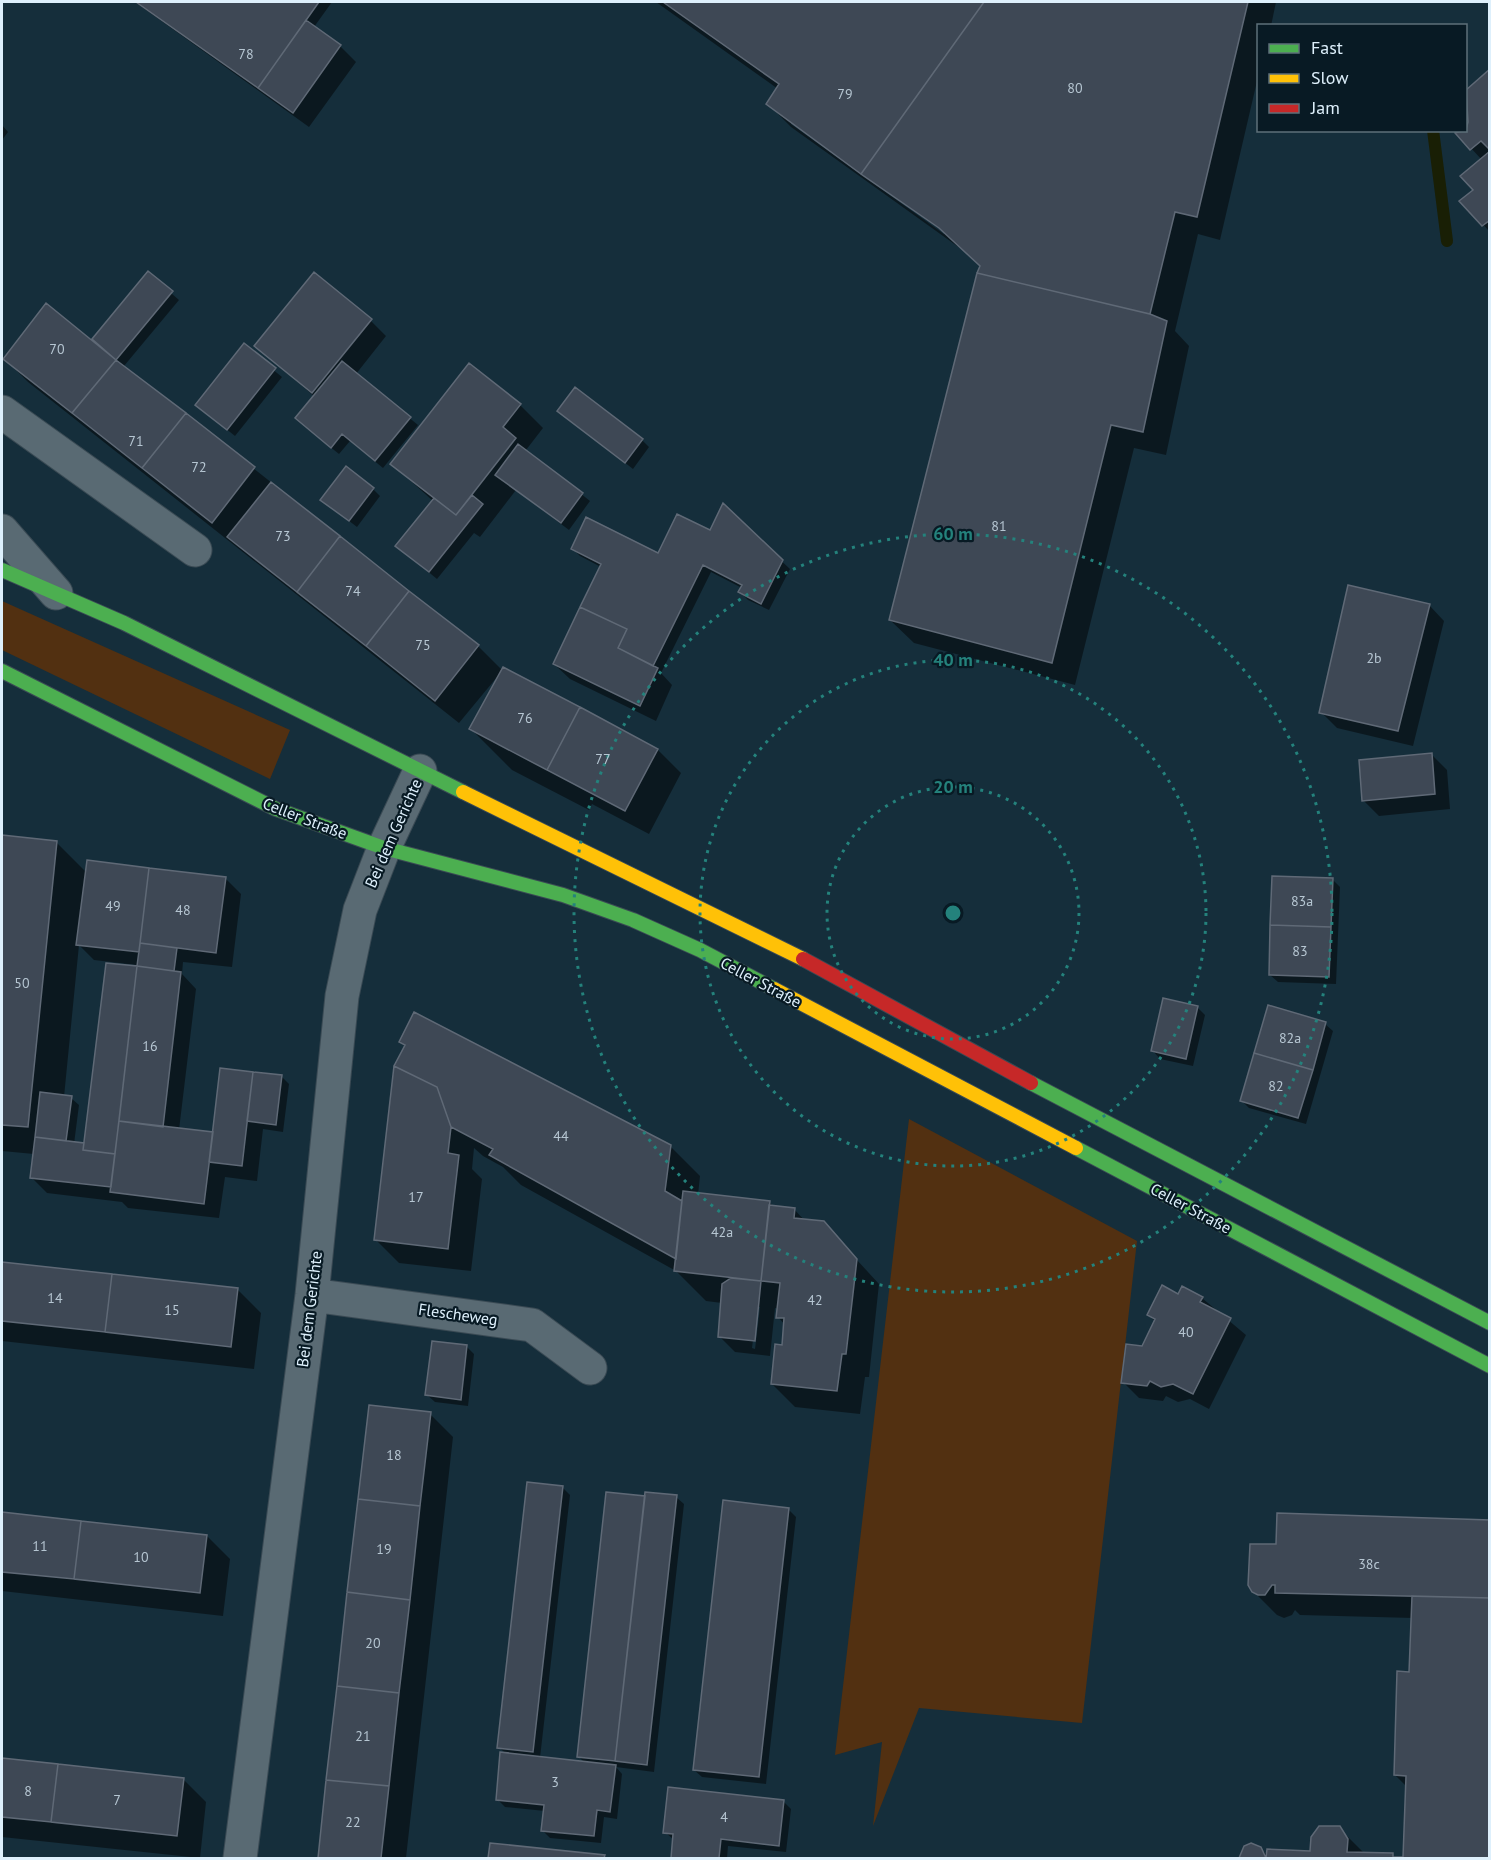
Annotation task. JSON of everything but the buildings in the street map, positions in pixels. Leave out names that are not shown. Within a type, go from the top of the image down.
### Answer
[{"type":"main road","points":[[2,570],[56,593],[309,713],[420,771],[764,938],[1089,1114],[1490,1323]]},
{"type":"main road","name":"Celler Straße","points":[[2,671],[276,809],[384,848],[563,895],[633,920],[700,950],[1490,1366]]},
{"type":"street","points":[[2,412],[195,550]]},
{"type":"street","points":[[2,531],[56,593]]},
{"type":"street","name":"Bei dem Gerichte","points":[[240,1858],[312,1295],[342,996],[360,910],[384,848],[420,771]]},
{"type":"street","name":"Flescheweg","points":[[312,1295],[532,1324],[590,1368]]},
{"type":"shaded area","points":[[2,601],[290,730],[270,779],[2,650]]},
{"type":"shaded area","points":[[909,1119],[1137,1241],[1082,1723],[919,1708],[873,1826],[882,1742],[835,1755]]},
{"type":"waterway","points":[[1433,132],[1447,241]]},
{"type":"traffic: fast","points":[[2,570],[124,623],[463,792]]},
{"type":"traffic: fast","points":[[2,671],[276,809],[384,848],[563,895],[633,920],[700,950],[774,989]]},
{"type":"traffic: fast","points":[[1031,1083],[1490,1323]]},
{"type":"traffic: fast","points":[[1076,1148],[1490,1366]]},
{"type":"traffic: slow","points":[[463,792],[803,959]]},
{"type":"traffic: slow","points":[[774,989],[1076,1148]]},
{"type":"traffic: jam","points":[[803,959],[1031,1083]]}]
